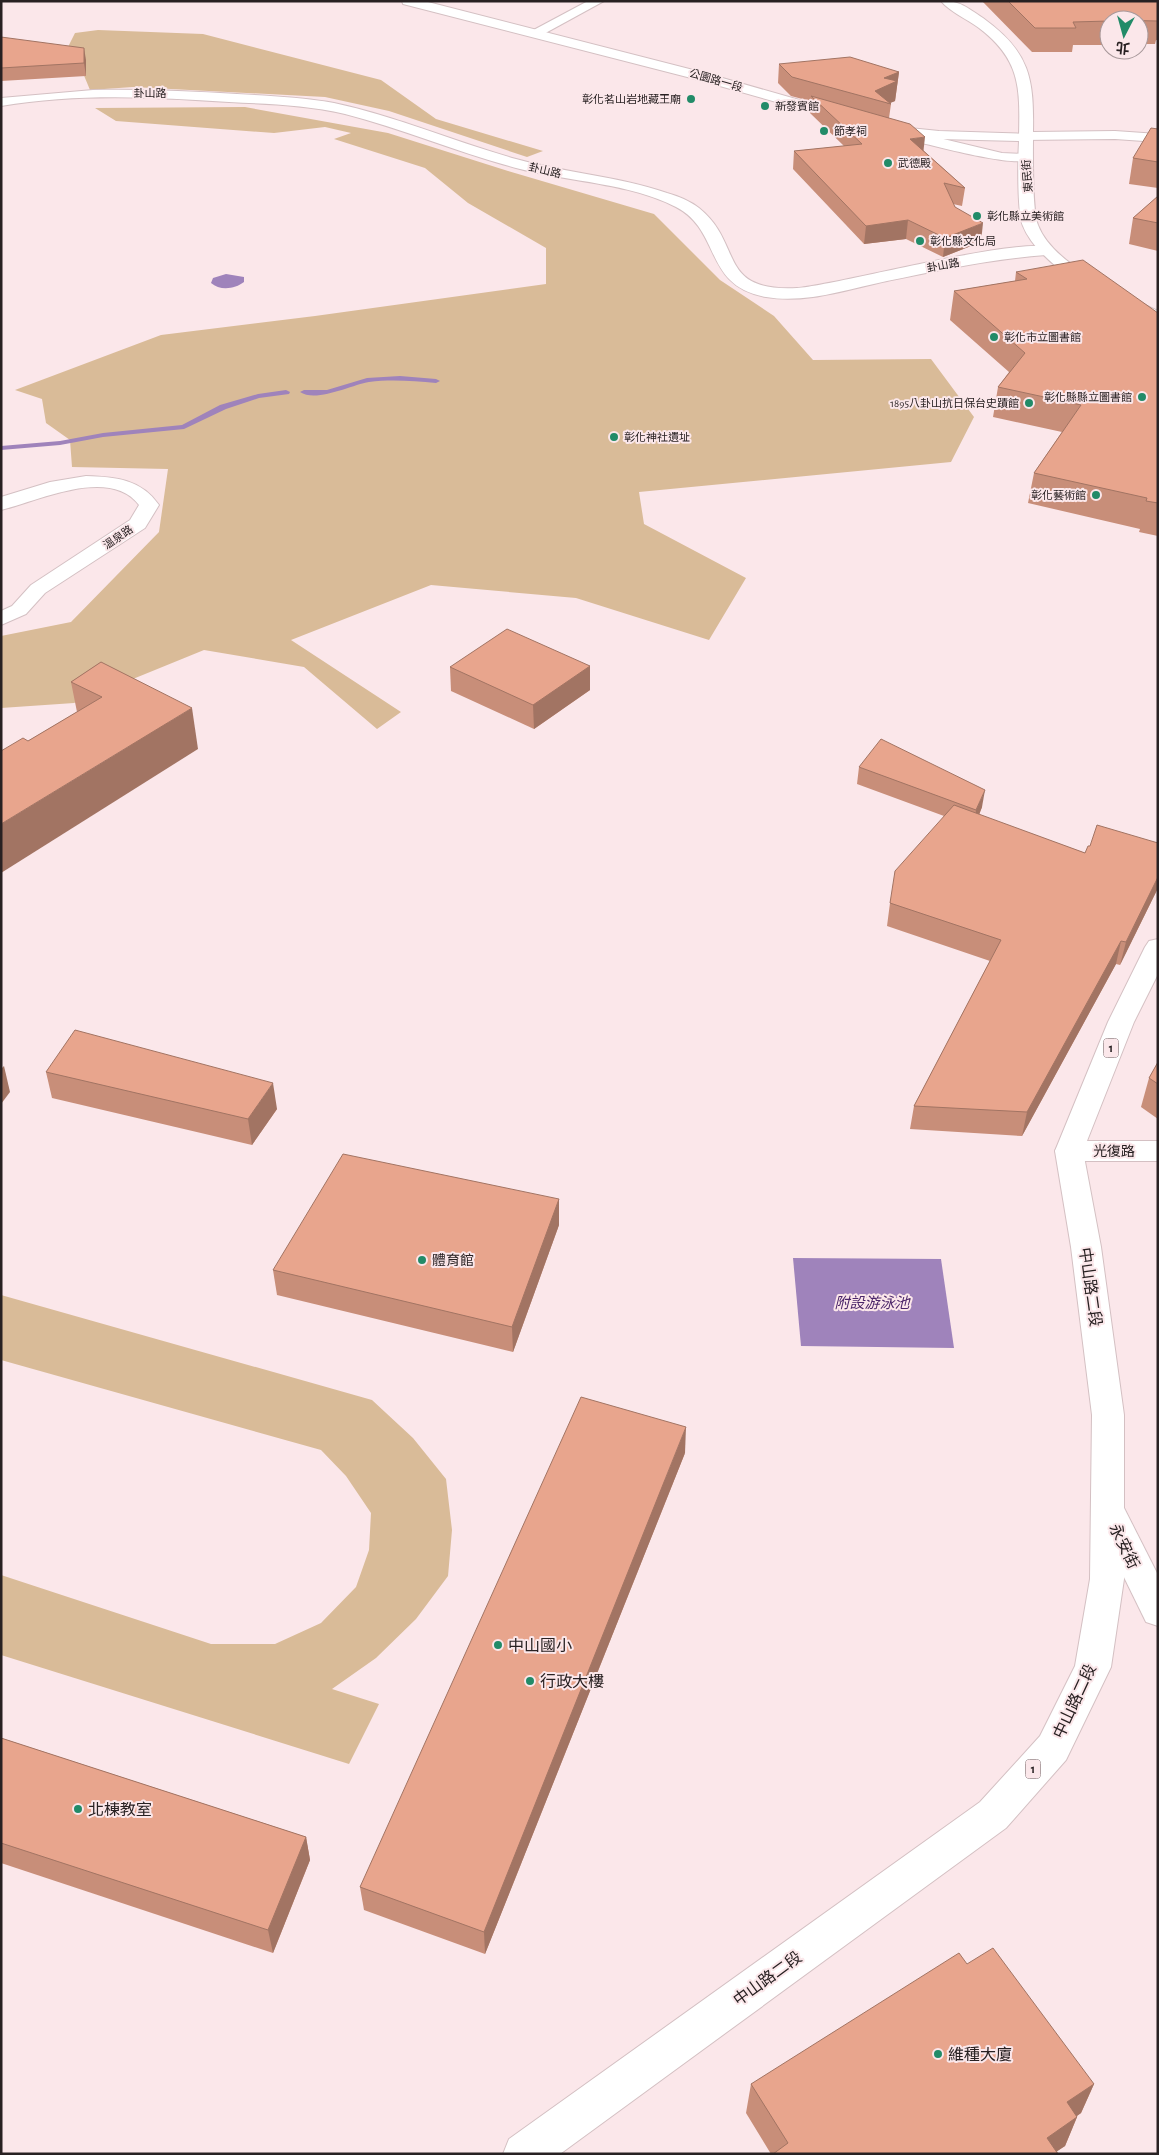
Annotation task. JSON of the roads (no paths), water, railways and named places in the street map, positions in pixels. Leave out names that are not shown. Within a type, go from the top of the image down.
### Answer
[{"type":"street","name":"公園路一段","points":[[408,1],[700,76],[889,130],[939,135],[1026,137],[1115,135],[1158,138]]},
{"type":"street","points":[[535,33],[598,1]]},
{"type":"street","name":"東民街","points":[[947,1],[985,26],[1014,54],[1025,82],[1025,158],[1030,225],[1046,250],[1116,299],[1158,317]]},
{"type":"street","name":"卦山路","points":[[1,102],[68,95],[159,92],[285,101],[341,108],[511,162],[659,194],[687,206],[698,215],[716,242],[733,279],[751,288],[782,293],[817,290],[1004,252],[1046,250]]},
{"type":"street","points":[[889,130],[1002,157],[1025,158]]},
{"type":"street","name":"溫泉路","points":[[1,504],[28,493],[68,485],[106,483],[137,491],[149,505],[138,524],[38,588],[19,610],[1,619]]},
{"type":"street","name":"1","points":[[1070,1150],[1121,1022],[1158,947]]},
{"type":"street","name":"光復路","points":[[1070,1150],[1158,1151]]},
{"type":"street","name":"中山路二段","points":[[524,2154],[993,1815],[1052,1748],[1093,1667],[1107,1579],[1108,1415],[1086,1247],[1070,1150]]},
{"type":"street","name":"永安街","points":[[1106,1507],[1158,1612]]},
{"type":"water","points":[[226,274],[244,277],[244,282],[228,288],[215,286],[211,283],[213,278]]},
{"type":"water","name":"附設游泳池","points":[[793,1258],[941,1259],[954,1348],[801,1346]]},
{"type":"waterway","points":[[304,392],[327,392],[367,380],[400,378],[436,381]]},
{"type":"waterway","points":[[1,448],[60,443],[103,435],[184,427],[223,407],[258,396],[286,392]]},
{"type":"place","name":"彰化茗山岩地藏王廟","points":[[691,99]]},
{"type":"place","name":"新發賓館","points":[[765,106]]},
{"type":"place","name":"節孝祠","points":[[824,131]]},
{"type":"place","name":"武德殿","points":[[888,163]]},
{"type":"place","name":"彰化縣立美術館","points":[[977,216]]},
{"type":"place","name":"彰化縣文化局","points":[[920,241]]},
{"type":"place","name":"彰化市立圖書館","points":[[994,337]]},
{"type":"place","name":"彰化縣縣立圖書館","points":[[1142,397]]},
{"type":"place","name":"1895八卦山抗日保台史蹟館","points":[[1029,403]]},
{"type":"place","name":"彰化神社遺址","points":[[614,437]]},
{"type":"place","name":"彰化藝術館","points":[[1096,495]]},
{"type":"place","name":"體育館","points":[[422,1260]]},
{"type":"place","name":"中山國小","points":[[498,1645]]},
{"type":"place","name":"行政大樓","points":[[530,1681]]},
{"type":"place","name":"北棟教室","points":[[78,1809]]},
{"type":"place","name":"維種大廈","points":[[938,2054]]}]
